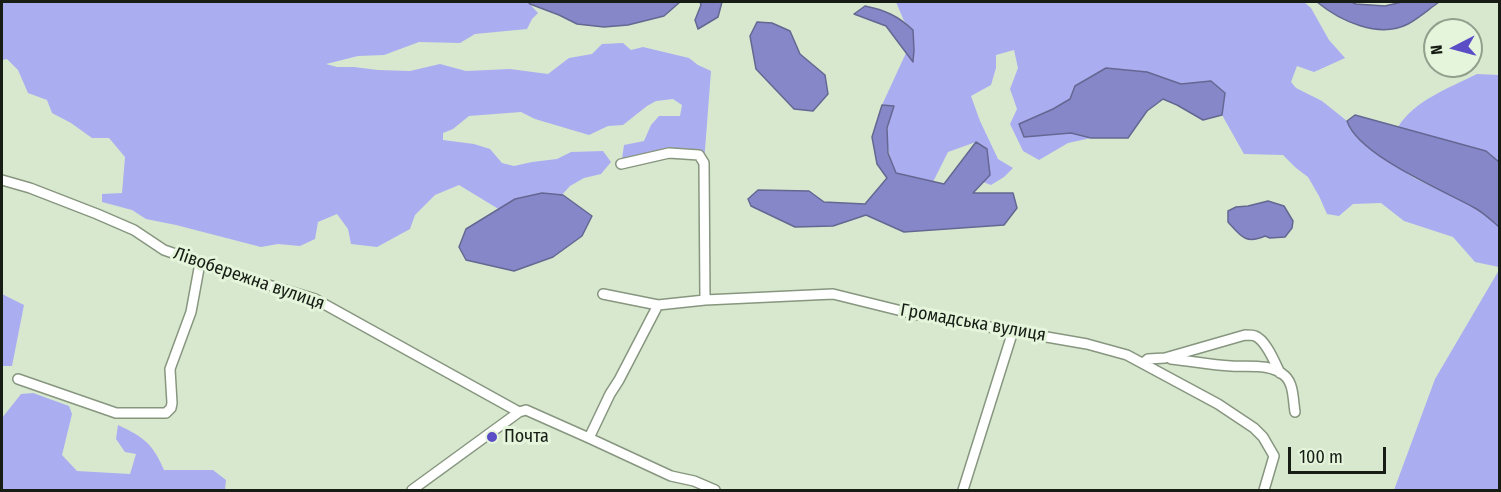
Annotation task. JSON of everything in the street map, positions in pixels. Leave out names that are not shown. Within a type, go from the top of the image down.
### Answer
[{"type":"street","points":[[621,164],[669,153],[699,155],[704,163],[705,300]]},
{"type":"street","name":"Лівобережна вулиця","points":[[2,180],[30,188],[97,214],[134,230],[164,250],[245,278],[315,298],[519,412],[526,410],[671,476],[694,481],[715,490]]},
{"type":"street","points":[[18,379],[116,413],[166,413],[172,403],[170,369],[191,312],[200,263]]},
{"type":"street","name":"Громадська вулиця","points":[[603,294],[658,305],[705,300],[833,294],[914,314],[1087,344],[1127,355],[1218,404],[1254,428],[1263,437],[1274,456],[1264,490]]},
{"type":"street","points":[[589,438],[658,305]]},
{"type":"street","points":[[963,490],[1013,331]]},
{"type":"street","points":[[1165,358],[1250,335],[1257,336],[1263,342],[1280,373]]},
{"type":"street","points":[[1143,363],[1149,358],[1165,358],[1264,368],[1280,373],[1290,383],[1295,412]]},
{"type":"street","points":[[412,490],[519,412]]},
{"type":"shaded area","points":[[2,2],[528,2],[538,13],[527,29],[475,34],[460,43],[419,42],[384,55],[358,56],[326,64],[337,67],[410,71],[440,64],[466,71],[510,69],[548,74],[569,58],[592,54],[602,44],[623,43],[631,50],[643,47],[689,58],[711,71],[704,163],[699,155],[622,159],[624,145],[644,141],[651,125],[659,116],[680,116],[682,105],[673,99],[656,101],[623,125],[608,126],[589,135],[535,119],[521,112],[469,116],[453,129],[443,133],[443,140],[474,144],[490,149],[502,163],[514,166],[557,159],[571,152],[603,151],[611,162],[601,174],[584,178],[570,186],[550,208],[510,216],[459,185],[435,195],[415,215],[410,229],[377,247],[351,244],[348,229],[337,214],[318,222],[315,239],[300,246],[278,244],[261,247],[146,219],[132,210],[102,202],[102,194],[122,193],[125,157],[109,138],[92,138],[52,113],[47,100],[28,93],[18,70],[7,59],[2,60]]},
{"type":"shaded area","points":[[528,2],[680,2],[664,16],[628,25],[604,27],[577,24]]},
{"type":"shaded area","points":[[700,2],[722,2],[718,17],[698,29],[695,20]]},
{"type":"shaded area","points":[[896,2],[1304,2],[1311,8],[1329,40],[1345,58],[1314,72],[1297,66],[1291,82],[1296,88],[1322,101],[1347,121],[1350,129],[1367,147],[1414,178],[1476,208],[1499,227],[1499,267],[1475,262],[1453,237],[1404,221],[1381,203],[1353,204],[1339,216],[1327,214],[1308,177],[1283,155],[1244,154],[1222,115],[1225,93],[1211,81],[1181,84],[1147,72],[1075,86],[1070,99],[1053,109],[1024,137],[1071,132],[1091,138],[1068,143],[1039,160],[1023,151],[1010,124],[1017,109],[1010,89],[1018,68],[1014,50],[996,55],[996,68],[991,85],[971,96],[998,159],[1013,168],[991,185],[983,182],[989,175],[976,142],[948,152],[933,182],[896,173],[887,139],[894,106],[882,105],[906,53],[913,60],[914,50],[913,30],[904,21]]},
{"type":"shaded area","points":[[1317,2],[1351,2],[1385,6],[1402,2],[1439,2],[1408,24],[1385,30],[1360,26],[1337,16]]},
{"type":"shaded area","points":[[865,6],[891,14],[913,30],[913,62],[886,26],[854,14]]},
{"type":"shaded area","points":[[757,22],[772,23],[790,31],[800,54],[825,75],[828,94],[813,111],[794,109],[756,69],[750,36]]},
{"type":"shaded area","points":[[1106,68],[1147,72],[1181,84],[1211,81],[1225,93],[1222,115],[1203,120],[1163,99],[1147,111],[1128,138],[1091,138],[1071,133],[1024,137],[1019,124],[1070,99],[1075,86]]},
{"type":"shaded area","points":[[1483,74],[1499,75],[1499,162],[1486,151],[1398,127],[1414,109],[1469,78],[1483,78]]},
{"type":"shaded area","points":[[882,105],[894,106],[887,128],[888,153],[896,173],[944,184],[976,142],[987,149],[990,175],[973,193],[1013,193],[1017,208],[1004,225],[904,232],[866,215],[833,226],[795,227],[751,206],[748,199],[758,190],[809,191],[824,202],[865,204],[887,178],[877,164],[872,137]]},
{"type":"shaded area","points":[[1355,115],[1486,151],[1499,162],[1499,227],[1477,209],[1402,170],[1367,146],[1354,134],[1347,121]]},
{"type":"shaded area","points":[[542,193],[563,195],[592,216],[582,236],[553,257],[514,271],[466,260],[459,247],[466,229],[515,199]]},
{"type":"shaded area","points":[[1268,201],[1284,206],[1293,221],[1292,228],[1285,237],[1265,236],[1248,239],[1240,235],[1228,222],[1228,211],[1236,207]]},
{"type":"shaded area","points":[[1499,270],[1499,490],[1394,490],[1435,379]]},
{"type":"shaded area","points":[[2,294],[24,305],[12,366],[2,366]]},
{"type":"shaded area","points":[[33,393],[69,406],[72,414],[62,455],[77,471],[130,474],[136,454],[125,452],[116,439],[118,425],[147,442],[164,470],[213,470],[226,480],[225,490],[2,490],[2,418],[21,394]]},
{"type":"place","name":"Почта","points":[[492,437]]}]
